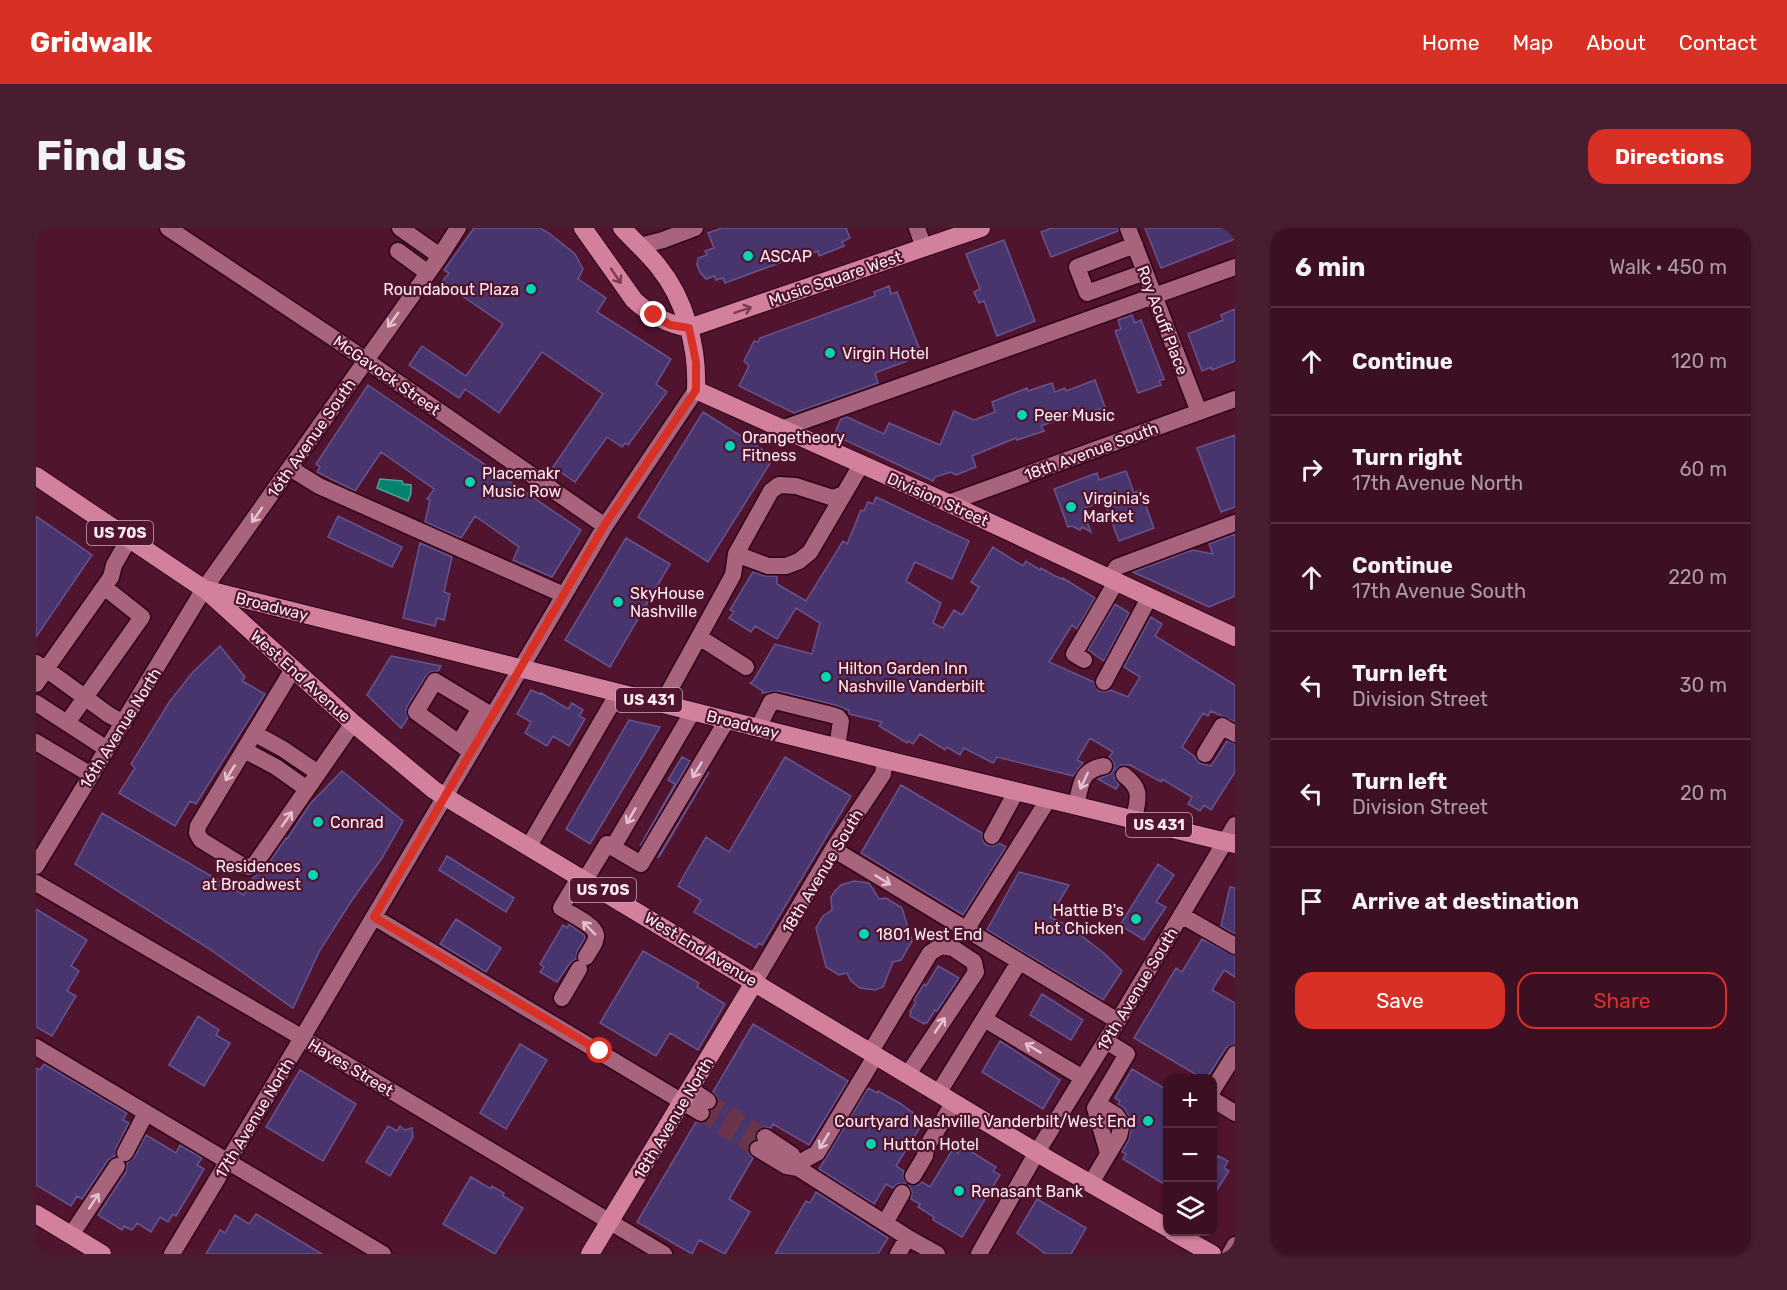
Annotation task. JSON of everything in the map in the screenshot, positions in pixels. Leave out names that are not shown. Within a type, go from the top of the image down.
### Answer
[{"type":"main road","points":[[583,228],[634,300],[670,325],[689,328]]},
{"type":"main road","points":[[622,228],[660,268],[680,303],[689,328],[696,362],[696,390]]},
{"type":"main road","name":"Music Square West","points":[[689,328],[981,228]]},
{"type":"main road","name":"Division Street","points":[[696,390],[948,503],[1235,637]]},
{"type":"main road","name":"Broadway","points":[[36,476],[204,589],[1048,800],[1232,837]]},
{"type":"main road","name":"West End Avenue","points":[[204,589],[353,723],[445,797],[1163,1226]]},
{"type":"main road","name":"18th Avenue North","points":[[590,1254],[755,981]]},
{"type":"main road","points":[[37,1218],[102,1254]]},
{"type":"main road","points":[[1180,1236],[1212,1254]]},
{"type":"street","name":"McGavock Street","points":[[168,228],[365,360],[604,526]]},
{"type":"street","points":[[400,228],[440,256]]},
{"type":"street","name":"16th Avenue South","points":[[204,589],[458,228]]},
{"type":"street","points":[[640,246],[695,228]]},
{"type":"street","points":[[917,228],[924,248]]},
{"type":"street","name":"Roy Acuff Place","points":[[1128,228],[1199,412]]},
{"type":"street","points":[[1097,317],[1077,267],[1134,245]]},
{"type":"street","points":[[398,251],[428,273]]},
{"type":"street","points":[[781,429],[1235,267]]},
{"type":"street","points":[[1087,293],[1145,272]]},
{"type":"street","name":"17th Avenue North","points":[[172,1254],[445,797],[465,748],[486,712],[521,668],[604,526],[696,390]]},
{"type":"street","name":"18th Avenue South","points":[[948,503],[1235,399]]},
{"type":"street","points":[[736,554],[768,566],[786,566],[800,561],[810,552],[861,465]]},
{"type":"street","points":[[290,468],[319,486],[564,595]]},
{"type":"street","points":[[662,704],[733,574],[736,554],[771,491],[779,485],[796,486],[833,498],[844,494]]},
{"type":"street","points":[[1084,660],[1074,654],[1117,567],[1235,522]]},
{"type":"street","points":[[36,684],[41,666],[111,577],[114,565],[129,539]]},
{"type":"street","points":[[67,723],[142,617],[104,587]]},
{"type":"street","name":"16th Avenue North","points":[[36,866],[204,589]]},
{"type":"street","points":[[1104,682],[1149,598]]},
{"type":"street","points":[[699,637],[746,667]]},
{"type":"street","points":[[41,666],[110,716],[124,723]]},
{"type":"street","points":[[293,669],[262,731],[244,750],[198,826],[197,833],[201,840],[243,866],[250,867],[255,864],[308,789],[318,766],[353,723]]},
{"type":"street","points":[[465,748],[416,712],[435,681],[486,712]]},
{"type":"street","points":[[529,846],[618,693]]},
{"type":"street","points":[[758,728],[765,710],[771,702],[775,701],[838,717],[841,721],[837,747]]},
{"type":"street","points":[[36,703],[107,749]]},
{"type":"street","points":[[613,847],[693,711]]},
{"type":"street","points":[[562,998],[596,936],[588,925],[561,908],[607,844],[641,864],[726,720]]},
{"type":"street","points":[[1205,754],[1222,726],[1235,734]]},
{"type":"street","points":[[262,731],[283,749],[318,766]]},
{"type":"street","points":[[36,742],[91,776]]},
{"type":"street","points":[[244,750],[276,767],[308,789]]},
{"type":"street","name":"18th Avenue South","points":[[755,981],[833,849],[883,774],[885,759]]},
{"type":"street","points":[[1076,806],[1084,775],[1093,768],[1104,766]]},
{"type":"street","points":[[1124,775],[1135,783],[1139,793],[1134,819]]},
{"type":"street","points":[[992,836],[1016,792]]},
{"type":"street","points":[[966,930],[1048,800]]},
{"type":"street","name":"19th Avenue South","points":[[979,1254],[1037,1152],[1181,915],[1232,837]]},
{"type":"street","points":[[833,849],[1118,1022]]},
{"type":"street","name":"Hayes Street","points":[[36,883],[302,1038],[361,1065],[609,1222],[664,1254]]},
{"type":"street","points":[[1181,915],[1235,946]]},
{"type":"street","points":[[374,917],[687,1095],[704,1107]]},
{"type":"street","points":[[908,1074],[976,972],[974,962],[987,942]]},
{"type":"street","points":[[798,1168],[817,1153],[930,952],[941,946],[953,948],[974,962]]},
{"type":"street","points":[[913,1176],[925,1156],[926,1148],[947,1097],[984,1019],[1019,962]]},
{"type":"street","points":[[984,1019],[1083,1078]]},
{"type":"street","points":[[1091,1183],[1119,1136],[1122,1124],[1116,1115],[1098,1104],[1127,1054],[1106,1041]]},
{"type":"street","points":[[36,1047],[383,1254]]},
{"type":"street","points":[[1217,1083],[1235,1054]]},
{"type":"street","points":[[1217,1102],[1235,1113]]},
{"type":"street","points":[[71,1235],[121,1159],[146,1113]]},
{"type":"street","points":[[762,1143],[792,1155],[798,1168],[937,1254]]},
{"type":"street","points":[[885,1223],[902,1193]]},
{"type":"street","points":[[898,1254],[906,1240],[910,1239]]},
{"type":"street","points":[[1230,1254],[1235,1245]]},
{"type":"shaded area","points":[[380,479],[402,481],[403,484],[411,485],[408,501],[377,488]]},
{"type":"building","points":[[474,228],[540,228],[549,233],[575,254],[583,269],[578,279],[606,298],[597,312],[671,359],[656,384],[667,392],[628,445],[625,443],[622,447],[607,437],[575,482],[553,467],[603,394],[542,352],[499,413],[465,389],[459,398],[409,365],[422,346],[466,376],[503,324],[442,282],[449,273],[444,270]]},
{"type":"building","name":"ASCAP","points":[[722,228],[846,228],[850,238],[842,242],[844,246],[819,256],[818,251],[810,254],[809,252],[725,283],[723,278],[716,280],[714,276],[706,279],[697,265],[698,258],[707,255],[705,251],[714,248],[708,233]]},
{"type":"building","points":[[1052,228],[1118,228],[1118,231],[1051,257],[1041,232]]},
{"type":"building","points":[[1145,228],[1235,228],[1235,239],[1161,268]]},
{"type":"building","points":[[1004,240],[1035,321],[997,336],[984,301],[979,303],[974,292],[980,289],[966,254]]},
{"type":"building","name":"Virgin Hotel","points":[[889,286],[891,294],[897,292],[920,350],[905,355],[907,361],[875,373],[878,383],[794,413],[739,386],[749,366],[744,361],[754,341],[758,342],[760,338],[875,296],[874,292]]},
{"type":"building","points":[[1235,309],[1235,361],[1212,370],[1211,367],[1202,371],[1188,334],[1223,320],[1221,315]]},
{"type":"building","points":[[1132,315],[1135,323],[1141,320],[1164,379],[1159,381],[1161,385],[1138,393],[1115,331],[1121,329],[1118,320]]},
{"type":"building","points":[[1095,380],[1105,407],[1080,417],[1079,412],[1041,426],[1044,431],[1017,440],[1016,438],[972,456],[976,467],[956,475],[951,472],[935,477],[933,481],[834,435],[841,419],[847,417],[884,434],[889,423],[940,445],[954,411],[974,420],[995,412],[992,402],[1027,388],[1028,391],[1052,383],[1055,392],[1065,388],[1066,391]]},
{"type":"building","name":"Placemakr Music Row","points":[[368,385],[581,530],[552,577],[513,560],[519,547],[475,516],[461,538],[425,522],[430,500],[427,499],[434,489],[381,452],[355,491],[317,472],[320,467],[316,464]]},
{"type":"building","points":[[703,412],[774,457],[708,562],[638,517]]},
{"type":"building","points":[[1235,435],[1235,507],[1221,512],[1197,448]]},
{"type":"building","points":[[1126,471],[1134,493],[1140,490],[1154,528],[1119,541],[1104,501],[1082,509],[1091,532],[1082,527],[1080,530],[1072,526],[1068,527],[1054,489],[1097,473],[1099,480]]},
{"type":"building","points":[[876,497],[969,541],[952,579],[915,562],[906,581],[941,603],[933,623],[943,628],[954,610],[962,615],[979,587],[971,582],[993,547],[1023,566],[1026,561],[1040,570],[1041,568],[1063,578],[1095,598],[1077,629],[1072,625],[1049,662],[1094,682],[1099,691],[1111,690],[1128,697],[1140,677],[1124,667],[1151,617],[1162,624],[1155,636],[1235,685],[1235,722],[1211,711],[1208,716],[1203,713],[1182,747],[1199,763],[1211,766],[1227,741],[1235,744],[1235,772],[1211,810],[1204,805],[1200,811],[1188,804],[1192,797],[1162,779],[1161,782],[1130,765],[1121,765],[1116,769],[1114,778],[1119,784],[1116,789],[1098,779],[1111,774],[1114,769],[1114,763],[1109,757],[1113,752],[1090,738],[1077,760],[1083,763],[1073,776],[997,757],[993,763],[964,748],[960,755],[947,747],[945,750],[920,734],[913,744],[908,741],[907,743],[879,726],[882,722],[849,714],[849,710],[835,705],[778,691],[762,693],[763,691],[750,683],[775,644],[812,654],[820,623],[796,608],[777,639],[755,626],[751,632],[729,618],[734,612],[730,610],[753,572],[765,576],[777,576],[777,584],[806,601],[843,541],[847,544],[861,510],[864,511],[868,502],[873,504]]},
{"type":"building","points":[[36,516],[92,555],[36,637]]},
{"type":"building","points":[[338,516],[402,547],[392,567],[328,537]]},
{"type":"building","points":[[1235,534],[1235,596],[1209,607],[1133,572],[1192,550],[1213,554],[1209,544]]},
{"type":"building","name":"SkyHouse Nashville","points":[[626,538],[670,564],[610,667],[565,640]]},
{"type":"building","points":[[420,543],[452,557],[444,592],[450,594],[444,620],[437,618],[435,626],[403,618]]},
{"type":"building","points":[[1115,604],[1129,613],[1104,661],[1088,650]]},
{"type":"building","points":[[220,646],[245,677],[242,681],[265,694],[196,804],[190,801],[175,826],[119,793],[135,768],[131,764],[170,701],[193,672]]},
{"type":"building","points":[[391,656],[441,666],[438,671],[426,676],[407,707],[408,718],[401,728],[367,695]]},
{"type":"building","points":[[531,690],[541,693],[568,709],[572,703],[583,710],[579,716],[585,719],[569,746],[553,736],[547,746],[525,733],[531,722],[517,714]]},
{"type":"building","points":[[629,720],[660,727],[590,844],[566,829]]},
{"type":"building","points":[[682,757],[690,761],[640,846],[675,784],[668,780]]},
{"type":"building","points":[[785,757],[851,796],[762,945],[759,943],[756,948],[694,912],[701,900],[678,886],[706,837],[729,852]]},
{"type":"building","name":"Residences at Broadwest","points":[[342,771],[403,821],[382,858],[320,950],[293,1008],[208,948],[75,864],[102,813],[244,895],[254,876],[264,870],[310,804]]},
{"type":"building","points":[[709,772],[659,857],[658,857]]},
{"type":"building","points":[[901,785],[982,833],[983,841],[987,845],[993,846],[999,843],[1006,847],[963,915],[861,853]]},
{"type":"building","points":[[447,856],[514,898],[506,912],[439,870]]},
{"type":"building","points":[[1158,864],[1174,875],[1156,902],[1166,907],[1144,940],[1120,925]]},
{"type":"building","points":[[1019,872],[1069,885],[1050,917],[1070,927],[1105,954],[1122,971],[1103,1000],[987,930]]},
{"type":"building","name":"1801 West End","points":[[854,881],[869,883],[879,899],[886,898],[902,908],[912,941],[901,960],[893,962],[883,987],[875,990],[860,988],[851,981],[847,973],[839,975],[826,967],[816,928],[823,916],[832,910],[831,897],[835,891],[841,885]]},
{"type":"building","points":[[1230,887],[1235,888],[1235,934],[1221,926]]},
{"type":"building","points":[[36,909],[87,940],[71,966],[79,971],[67,991],[76,996],[52,1036],[36,1027]]},
{"type":"building","points":[[456,919],[501,948],[486,972],[440,944]]},
{"type":"building","points":[[569,924],[585,938],[577,952],[576,959],[570,963],[557,982],[540,972],[544,967],[540,964],[563,925],[567,928]]},
{"type":"building","points":[[1202,939],[1235,956],[1235,977],[1224,970],[1212,990],[1235,1003],[1235,1044],[1226,1048],[1210,1074],[1195,1074],[1134,1038],[1176,968],[1182,972]]},
{"type":"building","points":[[643,951],[699,983],[697,987],[725,1004],[698,1050],[670,1033],[656,1056],[600,1023]]},
{"type":"building","points":[[938,966],[959,978],[937,1011],[935,1010],[924,1024],[910,1016],[910,1012],[916,1002],[914,1000]]},
{"type":"building","points":[[1042,994],[1083,1020],[1071,1040],[1030,1015]]},
{"type":"building","points":[[198,1016],[219,1030],[216,1035],[230,1043],[204,1086],[169,1065]]},
{"type":"building","points":[[753,1024],[848,1081],[809,1145],[773,1124],[771,1128],[765,1127],[757,1131],[755,1139],[749,1143],[748,1148],[753,1158],[729,1199],[750,1212],[725,1254],[699,1240],[692,1254],[637,1222],[696,1122],[706,1122],[710,1118],[711,1111],[718,1102],[713,1092]]},
{"type":"building","points":[[1000,1041],[1060,1080],[1043,1109],[982,1072]]},
{"type":"building","points":[[520,1044],[547,1060],[506,1129],[480,1113]]},
{"type":"building","points":[[44,1064],[127,1113],[123,1120],[129,1123],[116,1148],[115,1156],[108,1160],[82,1199],[77,1196],[71,1206],[36,1185],[36,1068],[40,1070]]},
{"type":"building","name":"Courtyard Nashville Vanderbilt/West End","points":[[1132,1069],[1163,1088],[1163,1184],[1123,1159],[1126,1154],[1122,1152],[1129,1139],[1132,1123],[1125,1109],[1118,1104],[1120,1101],[1115,1098]]},
{"type":"building","points":[[300,1070],[356,1104],[323,1161],[266,1127]]},
{"type":"building","name":"Hutton Hotel","points":[[868,1088],[901,1104],[924,1121],[896,1166],[904,1171],[903,1176],[906,1183],[897,1184],[893,1188],[886,1184],[874,1204],[819,1169]]},
{"type":"building","points":[[388,1126],[397,1131],[400,1126],[405,1130],[412,1128],[413,1137],[390,1176],[366,1162]]},
{"type":"building","points":[[146,1135],[176,1153],[180,1145],[202,1158],[197,1165],[204,1169],[176,1216],[173,1214],[168,1222],[160,1217],[151,1232],[137,1223],[132,1230],[124,1226],[122,1230],[98,1215],[126,1172],[127,1163],[134,1158]]},
{"type":"building","name":"Renasant Bank","points":[[962,1146],[996,1167],[993,1171],[1000,1175],[962,1237],[933,1220],[934,1217],[918,1207],[920,1204],[911,1199],[912,1192],[909,1185],[918,1185],[922,1182],[930,1187],[953,1149],[958,1153]]},
{"type":"building","points":[[1217,1158],[1228,1161],[1224,1168],[1229,1171],[1217,1190],[1217,1182]]},
{"type":"building","points":[[471,1177],[491,1189],[492,1186],[504,1193],[503,1196],[523,1208],[495,1254],[443,1224]]},
{"type":"building","points":[[816,1192],[888,1238],[878,1254],[775,1254],[806,1201],[810,1203]]},
{"type":"building","points":[[1037,1199],[1086,1228],[1071,1254],[1046,1254],[1017,1233]]},
{"type":"building","points":[[256,1214],[322,1254],[206,1254],[220,1230],[225,1233],[235,1215],[249,1224]]},
{"type":"tunnel","points":[[708,1101],[765,1137]]},
{"type":"tunnel","points":[[701,1113],[758,1149]]},
{"type":"place","name":"ASCAP","points":[[748,256]]},
{"type":"place","name":"Roundabout Plaza","points":[[531,289]]},
{"type":"place","name":"Virgin Hotel","points":[[830,353]]},
{"type":"place","name":"Peer Music","points":[[1022,415]]},
{"type":"place","name":"Orangetheory Fitness","points":[[730,446]]},
{"type":"place","name":"Placemakr Music Row","points":[[470,482]]},
{"type":"place","name":"Virginia's Market","points":[[1071,507]]},
{"type":"place","name":"SkyHouse Nashville","points":[[618,602]]},
{"type":"place","name":"Hilton Garden Inn Nashville Vanderbilt","points":[[826,677]]},
{"type":"place","name":"Conrad","points":[[318,822]]},
{"type":"place","name":"Residences at Broadwest","points":[[313,875]]},
{"type":"place","name":"Hattie B's Hot Chicken","points":[[1136,919]]},
{"type":"place","name":"1801 West End","points":[[864,934]]},
{"type":"place","name":"Courtyard Nashville Vanderbilt/West End","points":[[1148,1121]]},
{"type":"place","name":"Hutton Hotel","points":[[871,1144]]},
{"type":"place","name":"Renasant Bank","points":[[959,1191]]},
{"type":"route","points":[[600,1051],[374,917],[532,652],[604,526],[696,390],[696,362],[689,328],[670,325],[654,315]]}]
